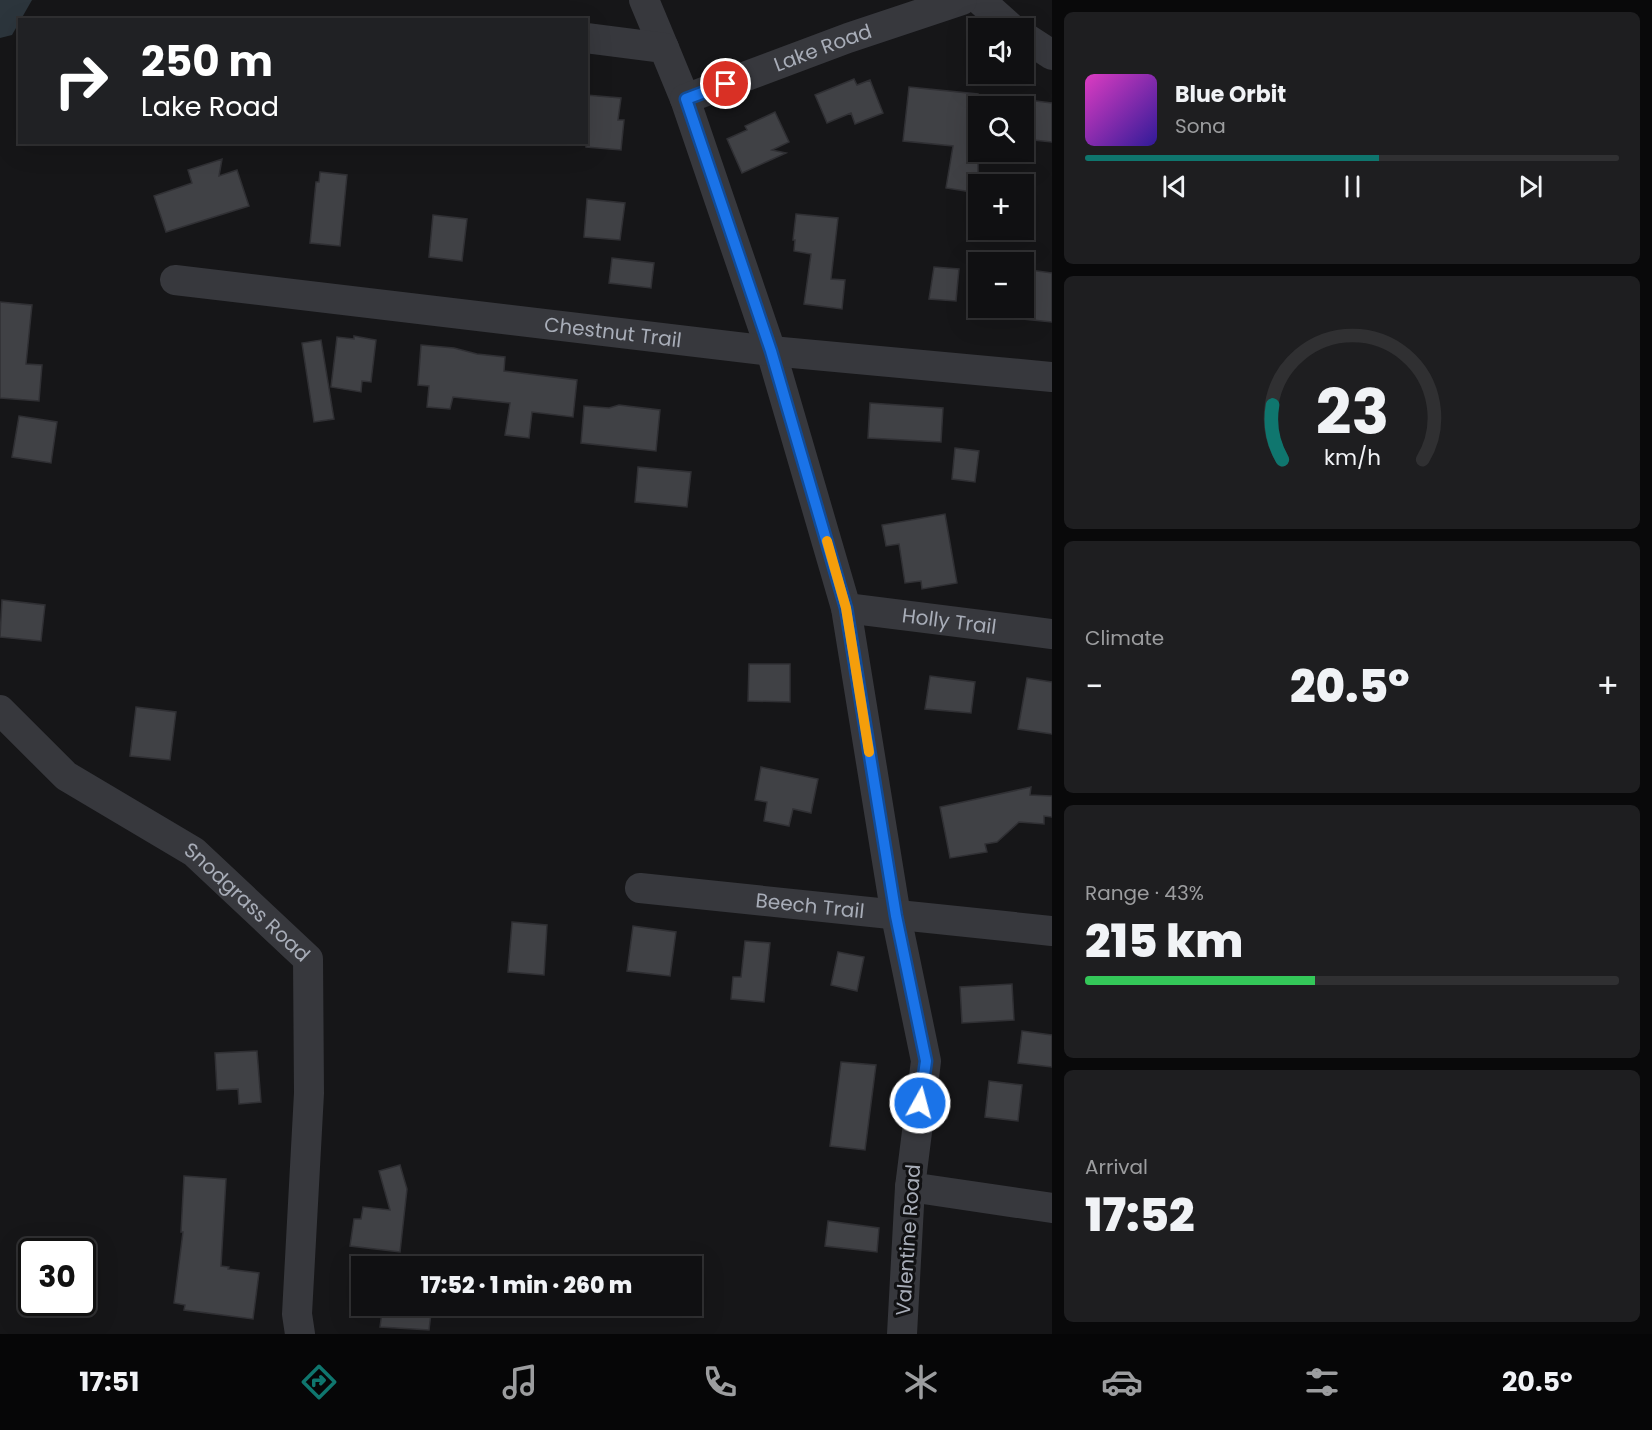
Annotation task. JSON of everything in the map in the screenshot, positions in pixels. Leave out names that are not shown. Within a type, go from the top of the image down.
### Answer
[{"type":"street","name":"Valentine Road","points":[[644,0],[686,99],[771,351],[846,608],[896,916],[926,1061],[910,1187],[902,1334]]},
{"type":"street","name":"Lake Road","points":[[686,99],[848,38],[962,0]]},
{"type":"street","points":[[980,0],[1000,18]]},
{"type":"street","points":[[588,38],[664,48]]},
{"type":"street","points":[[1034,43],[1052,55]]},
{"type":"street","name":"Chestnut Trail","points":[[175,280],[771,351],[1052,377]]},
{"type":"street","name":"Holly Trail","points":[[846,608],[1052,634]]},
{"type":"street","name":"Snodgrass Road","points":[[0,710],[66,776],[194,852],[308,959],[309,1093],[297,1314],[300,1334]]},
{"type":"street","name":"Beech Trail","points":[[640,888],[1052,931]]},
{"type":"street","points":[[910,1187],[1052,1208]]},
{"type":"shaded area","points":[[0,0],[32,0],[22,18],[18,18],[18,24],[12,35],[0,38]]},
{"type":"building","points":[[854,79],[857,85],[870,80],[883,113],[855,124],[851,113],[827,123],[815,95]]},
{"type":"building","points":[[909,87],[978,94],[978,96],[968,96],[968,162],[978,162],[978,174],[968,174],[968,191],[946,188],[953,146],[903,141]]},
{"type":"building","points":[[588,95],[621,98],[618,120],[624,120],[621,150],[586,147],[588,144]]},
{"type":"building","points":[[1034,101],[1052,103],[1052,142],[1034,140]]},
{"type":"building","points":[[775,112],[789,142],[772,150],[786,153],[742,173],[727,139],[747,130],[745,126]]},
{"type":"building","points":[[222,159],[219,176],[237,170],[249,206],[166,232],[154,196],[192,183],[188,170]]},
{"type":"building","points":[[320,172],[347,175],[340,246],[310,243],[316,182],[319,182]]},
{"type":"building","points":[[587,199],[625,203],[620,240],[584,237]]},
{"type":"building","points":[[796,214],[838,218],[831,279],[845,280],[842,309],[804,304],[811,254],[794,251]]},
{"type":"building","points":[[433,215],[467,219],[462,261],[429,257]]},
{"type":"building","points":[[612,258],[654,263],[651,288],[609,283]]},
{"type":"building","points":[[934,267],[959,269],[956,301],[929,299]]},
{"type":"building","points":[[1034,271],[1052,273],[1052,322],[1023,319],[1034,318]]},
{"type":"building","points":[[0,302],[32,305],[26,364],[42,365],[39,401],[0,398]]},
{"type":"building","points":[[354,336],[376,340],[371,382],[362,381],[361,392],[331,387],[337,337],[354,339]]},
{"type":"building","points":[[321,340],[334,419],[314,422],[302,343]]},
{"type":"building","points":[[421,345],[505,357],[504,371],[577,380],[573,417],[532,412],[529,438],[505,435],[510,403],[453,397],[450,409],[427,407],[429,386],[418,385]]},
{"type":"building","points":[[870,403],[943,408],[941,442],[868,438]]},
{"type":"building","points":[[619,405],[660,410],[656,451],[581,443],[584,406],[609,408]]},
{"type":"building","points":[[19,416],[57,422],[51,463],[12,457]]},
{"type":"building","points":[[955,448],[979,451],[975,482],[952,479]]},
{"type":"building","points":[[638,467],[691,472],[687,507],[635,502]]},
{"type":"building","points":[[945,514],[957,583],[922,589],[921,581],[905,583],[899,544],[886,546],[882,525]]},
{"type":"building","points":[[2,600],[45,605],[41,641],[0,637]]},
{"type":"building","points":[[749,664],[790,664],[790,702],[748,701]]},
{"type":"building","points":[[930,676],[975,682],[971,713],[925,709]]},
{"type":"building","points":[[1027,678],[1052,682],[1052,734],[1018,729]]},
{"type":"building","points":[[136,707],[176,712],[170,760],[130,756]]},
{"type":"building","points":[[761,767],[818,779],[811,813],[793,809],[789,826],[764,821],[767,802],[755,800]]},
{"type":"building","points":[[1031,787],[1030,795],[1052,796],[1052,817],[1044,816],[1044,824],[1019,822],[997,842],[985,844],[987,852],[950,858],[940,807]]},
{"type":"building","points":[[512,922],[547,925],[544,975],[508,972]]},
{"type":"building","points":[[633,926],[676,932],[670,976],[627,971]]},
{"type":"building","points":[[745,941],[770,943],[764,1002],[731,999],[733,977],[741,977]]},
{"type":"building","points":[[838,952],[864,957],[857,991],[831,985]]},
{"type":"building","points":[[1012,984],[1014,1020],[962,1023],[960,987]]},
{"type":"building","points":[[1022,1031],[1052,1035],[1052,1067],[1018,1063]]},
{"type":"building","points":[[257,1051],[261,1102],[239,1104],[238,1089],[217,1090],[215,1053]]},
{"type":"building","points":[[841,1062],[876,1065],[865,1150],[830,1146]]},
{"type":"building","points":[[989,1081],[1022,1085],[1018,1121],[985,1117]]},
{"type":"building","points":[[400,1165],[407,1189],[400,1252],[350,1246],[354,1219],[361,1219],[363,1207],[390,1210],[379,1171]]},
{"type":"building","points":[[184,1176],[226,1179],[221,1266],[259,1273],[253,1319],[184,1310],[185,1305],[174,1303],[183,1232],[181,1232]]},
{"type":"building","points":[[828,1221],[879,1228],[877,1252],[825,1246]]},
{"type":"building","points":[[382,1316],[431,1316],[429,1330],[380,1327]]},
{"type":"slow traffic","points":[[827,541],[846,608],[869,752]]},
{"type":"route","points":[[726,84],[686,99],[771,351],[846,608],[896,916],[926,1061],[920,1103]]}]
